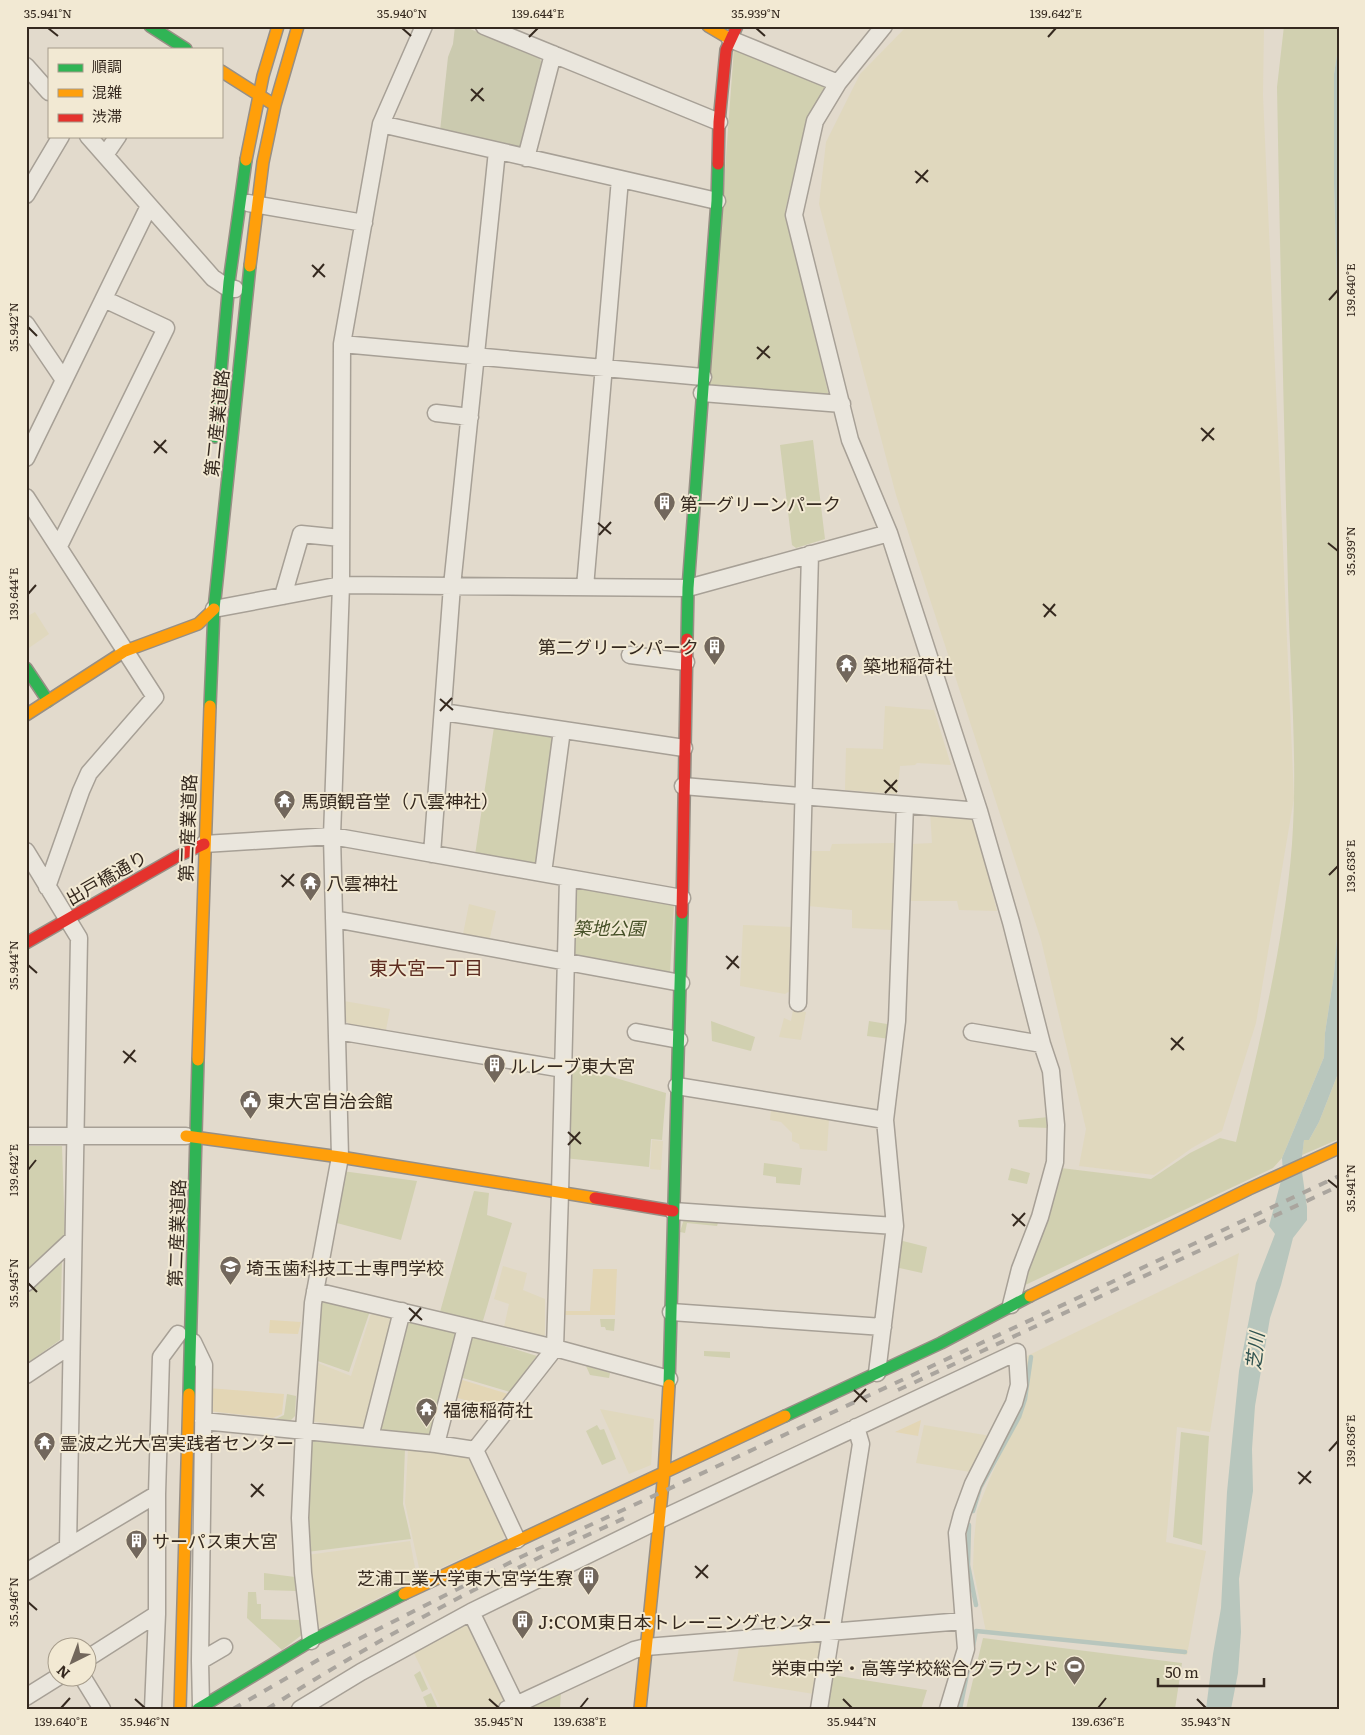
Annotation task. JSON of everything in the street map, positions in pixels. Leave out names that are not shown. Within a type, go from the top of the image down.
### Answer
[{"type":"street","name":"第二産業道路","points":[[214,447],[228,288],[239,202],[259,95],[278,26]]},
{"type":"street","name":"第二産業道路","points":[[180,1709],[182,1639],[182,1332],[191,1136],[196,847],[207,608],[263,162],[276,105],[298,26]]},
{"type":"street","points":[[311,1641],[303,1573],[300,1518],[304,1430],[315,1291],[340,1157],[332,836],[341,585],[342,344],[381,124],[424,26]]},
{"type":"street","points":[[484,26],[720,122]]},
{"type":"street","points":[[708,26],[733,32],[838,83]]},
{"type":"street","points":[[884,26],[838,83],[815,121],[794,215],[850,440],[889,533],[979,811],[1051,1071],[1056,1125],[1055,1162],[1040,1217],[1020,1269],[1012,1304]]},
{"type":"street","points":[[156,28],[181,47]]},
{"type":"street","points":[[640,1709],[664,1473],[669,1378],[681,983],[688,588],[717,201],[720,122],[726,50],[733,32]]},
{"type":"street","points":[[526,158],[552,54]]},
{"type":"street","points":[[26,66],[48,91]]},
{"type":"street","points":[[222,72],[276,105]]},
{"type":"street","points":[[381,124],[717,201]]},
{"type":"street","points":[[26,195],[31,174],[59,138]]},
{"type":"street","points":[[90,138],[213,278],[228,288],[248,290]]},
{"type":"street","points":[[105,155],[117,138]]},
{"type":"street","points":[[432,854],[452,586],[497,151]]},
{"type":"street","points":[[585,587],[620,179]]},
{"type":"street","points":[[239,202],[364,223]]},
{"type":"street","points":[[26,458],[149,206]]},
{"type":"street","points":[[58,546],[166,328],[104,298]]},
{"type":"street","points":[[26,324],[64,380]]},
{"type":"street","points":[[342,344],[604,368],[702,385],[842,404]]},
{"type":"street","points":[[436,413],[470,417]]},
{"type":"street","points":[[26,497],[155,697],[89,773],[81,790],[48,887]]},
{"type":"street","points":[[207,608],[341,585],[688,588],[889,533]]},
{"type":"street","points":[[283,596],[301,534],[341,538]]},
{"type":"street","points":[[798,1003],[810,554]]},
{"type":"street","name":"第二産業道路","points":[[125,650],[198,629],[207,608]]},
{"type":"street","points":[[26,715],[125,650]]},
{"type":"street","points":[[630,655],[686,662]]},
{"type":"street","points":[[26,668],[48,701]]},
{"type":"street","points":[[442,712],[684,748]]},
{"type":"street","points":[[543,874],[562,730]]},
{"type":"street","points":[[683,786],[979,811]]},
{"type":"street","points":[[877,1373],[895,1226],[885,1120],[897,1021],[905,805]]},
{"type":"street","points":[[196,847],[332,836],[682,898]]},
{"type":"street","name":"出戸橋通り","points":[[26,943],[196,847]]},
{"type":"street","points":[[26,852],[79,938],[68,1547]]},
{"type":"street","points":[[475,1450],[555,1348],[568,878]]},
{"type":"street","name":"第二産業道路","points":[[182,1245],[191,1136],[192,898]]},
{"type":"street","points":[[334,919],[681,983]]},
{"type":"street","points":[[337,1032],[563,1069]]},
{"type":"street","points":[[636,1032],[679,1040]]},
{"type":"street","points":[[972,1032],[1042,1044]]},
{"type":"street","points":[[677,1086],[885,1120]]},
{"type":"street","points":[[26,1136],[191,1136],[340,1157],[673,1211],[895,1226]]},
{"type":"street","points":[[199,1708],[311,1641],[433,1579],[877,1373],[983,1322],[1012,1304],[1262,1182],[1339,1148]]},
{"type":"street","points":[[26,1283],[73,1239]]},
{"type":"street","points":[[315,1291],[555,1348],[669,1378]]},
{"type":"street","points":[[370,1437],[402,1311]]},
{"type":"street","points":[[671,1312],[883,1327]]},
{"type":"street","points":[[436,1444],[466,1327]]},
{"type":"street","name":"第二産業道路","points":[[177,1354],[182,1332]]},
{"type":"street","points":[[152,1709],[157,1614],[157,1494],[161,1357],[182,1332],[204,1365],[199,1708]]},
{"type":"street","points":[[26,1375],[71,1345]]},
{"type":"street","points":[[300,1709],[361,1672],[471,1612],[659,1520],[1017,1352],[1019,1385],[1014,1403],[999,1436],[973,1484],[957,1533],[966,1649],[948,1709]]},
{"type":"street","points":[[203,1421],[436,1444],[475,1450]]},
{"type":"street","points":[[820,1709],[861,1444],[856,1427]]},
{"type":"street","points":[[475,1450],[517,1540]]},
{"type":"street","points":[[26,1572],[157,1494]]},
{"type":"street","points":[[471,1612],[512,1707],[634,1650],[646,1647],[963,1621]]},
{"type":"street","points":[[98,1652],[157,1614]]},
{"type":"street","points":[[200,1661],[224,1647]]},
{"type":"street","points":[[26,1697],[48,1683]]},
{"type":"street","points":[[89,1688],[102,1709]]},
{"type":"shaded area","points":[[907,26],[1264,26],[1263,95],[1294,798],[1256,1023],[1222,1131],[1192,1148],[1154,1175],[1079,1166],[1086,1129],[1041,940],[896,495],[819,204],[826,142],[860,74]]},
{"type":"shaded area","points":[[35,612],[49,634],[26,650],[26,617]]},
{"type":"shaded area","points":[[885,706],[934,710],[951,765],[917,763],[915,765],[900,766],[897,794],[845,790],[846,748],[883,749]]},
{"type":"shaded area","points":[[930,812],[971,816],[974,821],[997,911],[959,910],[957,901],[911,901],[912,844],[932,843]]},
{"type":"shaded area","points":[[895,843],[892,930],[852,928],[852,910],[808,906],[811,851],[830,851],[832,844]]},
{"type":"shaded area","points":[[469,904],[496,911],[489,942],[463,934]]},
{"type":"shaded area","points":[[743,925],[792,927],[790,991],[785,994],[740,986]]},
{"type":"shaded area","points":[[344,1001],[390,1009],[386,1030],[349,1024],[343,1019]]},
{"type":"shaded area","points":[[793,1010],[806,1012],[801,1040],[779,1037],[784,1018],[791,1021]]},
{"type":"shaded area","points":[[771,1110],[829,1119],[827,1151],[800,1149],[799,1144],[792,1141],[792,1133],[781,1122],[770,1120]]},
{"type":"shaded area","points":[[652,1140],[663,1141],[661,1170],[650,1169]]},
{"type":"shaded area","points":[[1239,1253],[1210,1432],[1177,1427],[1166,1542],[1206,1551],[1187,1655],[986,1632],[973,1568],[977,1511],[1027,1397],[1027,1356]]},
{"type":"shaded area","points":[[503,1266],[527,1273],[523,1290],[545,1299],[545,1335],[540,1337],[504,1327],[509,1304],[494,1299]]},
{"type":"shaded area","points":[[372,1310],[396,1317],[366,1428],[309,1421],[313,1361],[351,1376]]},
{"type":"shaded area","points":[[600,1409],[654,1419],[651,1465],[629,1474]]},
{"type":"shaded area","points":[[924,1425],[991,1436],[970,1472],[916,1463]]},
{"type":"shaded area","points":[[408,1449],[470,1457],[505,1532],[503,1539],[421,1577],[405,1503]]},
{"type":"shaded area","points":[[410,1541],[417,1578],[319,1628],[307,1555]]},
{"type":"shaded area","points":[[470,1622],[504,1696],[504,1704],[494,1709],[441,1709],[412,1649]]},
{"type":"shaded area","points":[[819,1640],[823,1644],[814,1694],[733,1681],[739,1648]]},
{"type":"green space","points":[[455,26],[463,26],[539,57],[542,63],[521,146],[515,149],[440,131],[448,57],[453,44]]},
{"type":"green space","points":[[1284,26],[1339,26],[1339,42],[1334,74],[1334,184],[1339,350],[1339,913],[1324,1057],[1282,1158],[1273,1168],[1021,1287],[1061,1168],[1151,1179],[1190,1153],[1220,1138],[1236,1142],[1270,994],[1288,882],[1294,812],[1277,87]]},
{"type":"green space","points":[[734,48],[826,88],[807,121],[785,211],[829,396],[709,387]]},
{"type":"green space","points":[[813,440],[825,539],[796,548],[792,545],[780,445]]},
{"type":"green space","points":[[494,727],[556,736],[536,863],[475,855]]},
{"type":"green space","name":"築地公園","points":[[574,884],[674,905],[670,973],[573,956]]},
{"type":"green space","points":[[711,1021],[755,1037],[751,1051],[712,1041]]},
{"type":"green space","points":[[869,1021],[887,1024],[892,1029],[890,1039],[867,1036]]},
{"type":"green space","points":[[569,1064],[666,1093],[662,1140],[651,1139],[649,1167],[564,1158]]},
{"type":"green space","points":[[1339,1071],[1339,1139],[1302,1155],[1304,1140],[1309,1140],[1319,1122]]},
{"type":"green space","points":[[1049,1117],[1050,1128],[1019,1127],[1018,1120]]},
{"type":"green space","points":[[26,1146],[62,1146],[65,1235],[26,1272]]},
{"type":"green space","points":[[764,1163],[802,1168],[800,1185],[776,1183],[776,1177],[763,1175]]},
{"type":"green space","points":[[1011,1168],[1030,1173],[1027,1184],[1008,1180]]},
{"type":"green space","points":[[342,1171],[417,1181],[401,1240],[333,1222]]},
{"type":"green space","points":[[474,1191],[489,1193],[487,1215],[512,1223],[482,1324],[440,1312]]},
{"type":"green space","points":[[684,1219],[719,1220],[717,1226],[687,1223],[685,1233],[680,1232]]},
{"type":"green space","points":[[899,1240],[927,1247],[922,1273],[895,1267]]},
{"type":"green space","points":[[62,1259],[60,1340],[26,1364],[26,1293]]},
{"type":"green space","points":[[319,1299],[370,1311],[349,1372],[312,1359]]},
{"type":"green space","points":[[406,1319],[458,1332],[430,1437],[375,1432]]},
{"type":"green space","points":[[600,1319],[615,1319],[614,1331],[601,1327]]},
{"type":"green space","points":[[469,1335],[537,1356],[510,1392],[456,1376]]},
{"type":"green space","points":[[704,1351],[730,1352],[730,1358],[704,1356]]},
{"type":"green space","points":[[586,1366],[610,1373],[609,1378],[590,1375]]},
{"type":"green space","points":[[287,1394],[296,1396],[295,1416],[290,1421],[276,1419],[284,1415]]},
{"type":"green space","points":[[597,1425],[600,1430],[604,1429],[616,1459],[602,1465],[586,1431]]},
{"type":"green space","points":[[1181,1432],[1209,1436],[1202,1545],[1173,1537]]},
{"type":"green space","points":[[311,1437],[405,1448],[403,1504],[411,1539],[307,1552],[305,1505]]},
{"type":"green space","points":[[264,1573],[295,1577],[296,1591],[264,1590]]},
{"type":"green space","points":[[248,1592],[256,1592],[257,1604],[261,1604],[261,1619],[300,1620],[303,1634],[282,1650],[247,1618]]},
{"type":"green space","name":"栄東中学・高等学校総合グラウンド","points":[[983,1638],[1182,1663],[1175,1709],[966,1709]]},
{"type":"green space","points":[[420,1671],[428,1689],[422,1692],[414,1675]]},
{"type":"green space","points":[[832,1675],[927,1690],[921,1709],[826,1709]]},
{"type":"green space","points":[[561,1692],[560,1709],[521,1709]]},
{"type":"green space","points":[[431,1693],[438,1709],[428,1709],[423,1697]]},
{"type":"sand","points":[[593,1269],[617,1269],[615,1315],[561,1315],[561,1311],[590,1311]]},
{"type":"sand","points":[[270,1320],[301,1322],[298,1334],[269,1333]]},
{"type":"sand","points":[[456,1378],[508,1394],[495,1409],[451,1396]]},
{"type":"sand","points":[[208,1388],[284,1394],[282,1414],[273,1418],[208,1411]]},
{"type":"sand","points":[[921,1420],[918,1436],[895,1432]]},
{"type":"water","points":[[1339,42],[1339,350],[1334,184],[1334,74]]},
{"type":"water","name":"芝川","points":[[1339,914],[1339,1071],[1319,1122],[1309,1140],[1304,1140],[1301,1165],[1307,1220],[1293,1238],[1270,1318],[1255,1406],[1252,1449],[1253,1491],[1239,1579],[1241,1632],[1238,1673],[1231,1709],[1206,1709],[1221,1608],[1227,1492],[1239,1371],[1256,1283],[1275,1234],[1269,1226],[1283,1173],[1282,1158],[1324,1057],[1325,1033],[1334,974]]},
{"type":"waterway","points":[[973,1511],[980,1488],[1019,1417],[1025,1399],[1031,1357]]},
{"type":"waterway","points":[[969,1525],[968,1565],[976,1605]]},
{"type":"waterway","points":[[973,1646],[976,1631],[1185,1652]]},
{"type":"waterway","points":[[960,1709],[968,1669]]},
{"type":"railway","points":[[233,1709],[325,1656],[523,1556],[1339,1176]]},
{"type":"railway","points":[[898,1390],[1339,1186]]},
{"type":"railway","points":[[267,1709],[362,1651],[460,1597],[629,1516]]},
{"type":"traffic: fast","points":[[150,26],[184,48]]},
{"type":"traffic: fast","points":[[215,437],[229,282],[246,160]]},
{"type":"traffic: fast","points":[[687,639],[688,588],[717,201],[718,164]]},
{"type":"traffic: fast","points":[[210,706],[214,609],[250,266]]},
{"type":"traffic: fast","points":[[26,668],[48,701]]},
{"type":"traffic: fast","points":[[669,1385],[682,913]]},
{"type":"traffic: fast","points":[[189,1394],[198,1060]]},
{"type":"traffic: fast","points":[[785,1416],[941,1343],[1030,1296]]},
{"type":"traffic: fast","points":[[198,1709],[311,1641],[404,1594]]},
{"type":"traffic: slow","points":[[246,160],[263,76],[278,26]]},
{"type":"traffic: slow","points":[[250,266],[263,162],[275,105],[298,26]]},
{"type":"traffic: slow","points":[[708,26],[730,39]]},
{"type":"traffic: slow","points":[[222,72],[273,104]]},
{"type":"traffic: slow","points":[[26,715],[125,651],[198,624],[214,609]]},
{"type":"traffic: slow","points":[[198,1060],[210,706]]},
{"type":"traffic: slow","points":[[186,1136],[340,1157],[595,1198]]},
{"type":"traffic: slow","points":[[1030,1296],[1249,1189],[1339,1148]]},
{"type":"traffic: slow","points":[[640,1709],[664,1473],[669,1385]]},
{"type":"traffic: slow","points":[[180,1709],[189,1394]]},
{"type":"traffic: slow","points":[[404,1594],[785,1416]]},
{"type":"traffic: jam","points":[[718,164],[719,122],[726,50],[737,26]]},
{"type":"traffic: jam","points":[[682,913],[687,639]]},
{"type":"traffic: jam","points":[[26,943],[178,856],[204,844]]},
{"type":"traffic: jam","points":[[595,1198],[673,1211]]},
{"type":"place","name":"第一グリーンパーク","points":[[664,522]]},
{"type":"place","name":"第二グリーンパーク","points":[[715,665]]},
{"type":"place","name":"築地稲荷社","points":[[847,684]]},
{"type":"place","name":"馬頭観音堂（八雲神社）","points":[[285,819]]},
{"type":"place","name":"八雲神社","points":[[310,901]]},
{"type":"place","name":"ルレーブ東大宮","points":[[494,1084]]},
{"type":"place","name":"東大宮自治会館","points":[[251,1119]]},
{"type":"place","name":"埼玉歯科技工士専門学校","points":[[230,1286]]},
{"type":"place","name":"福徳稲荷社","points":[[427,1428]]},
{"type":"place","name":"霊波之光大宮実践者センター","points":[[44,1461]]},
{"type":"place","name":"サーパス東大宮","points":[[136,1559]]},
{"type":"place","name":"芝浦工業大学東大宮学生寮","points":[[589,1596]]},
{"type":"place","name":"J:COM東日本トレーニングセンター","points":[[522,1640]]},
{"type":"place","name":"栄東中学・高等学校総合グラウンド","points":[[1075,1686]]},
{"type":"district","name":"東大宮一丁目","points":[[426,967]]}]
